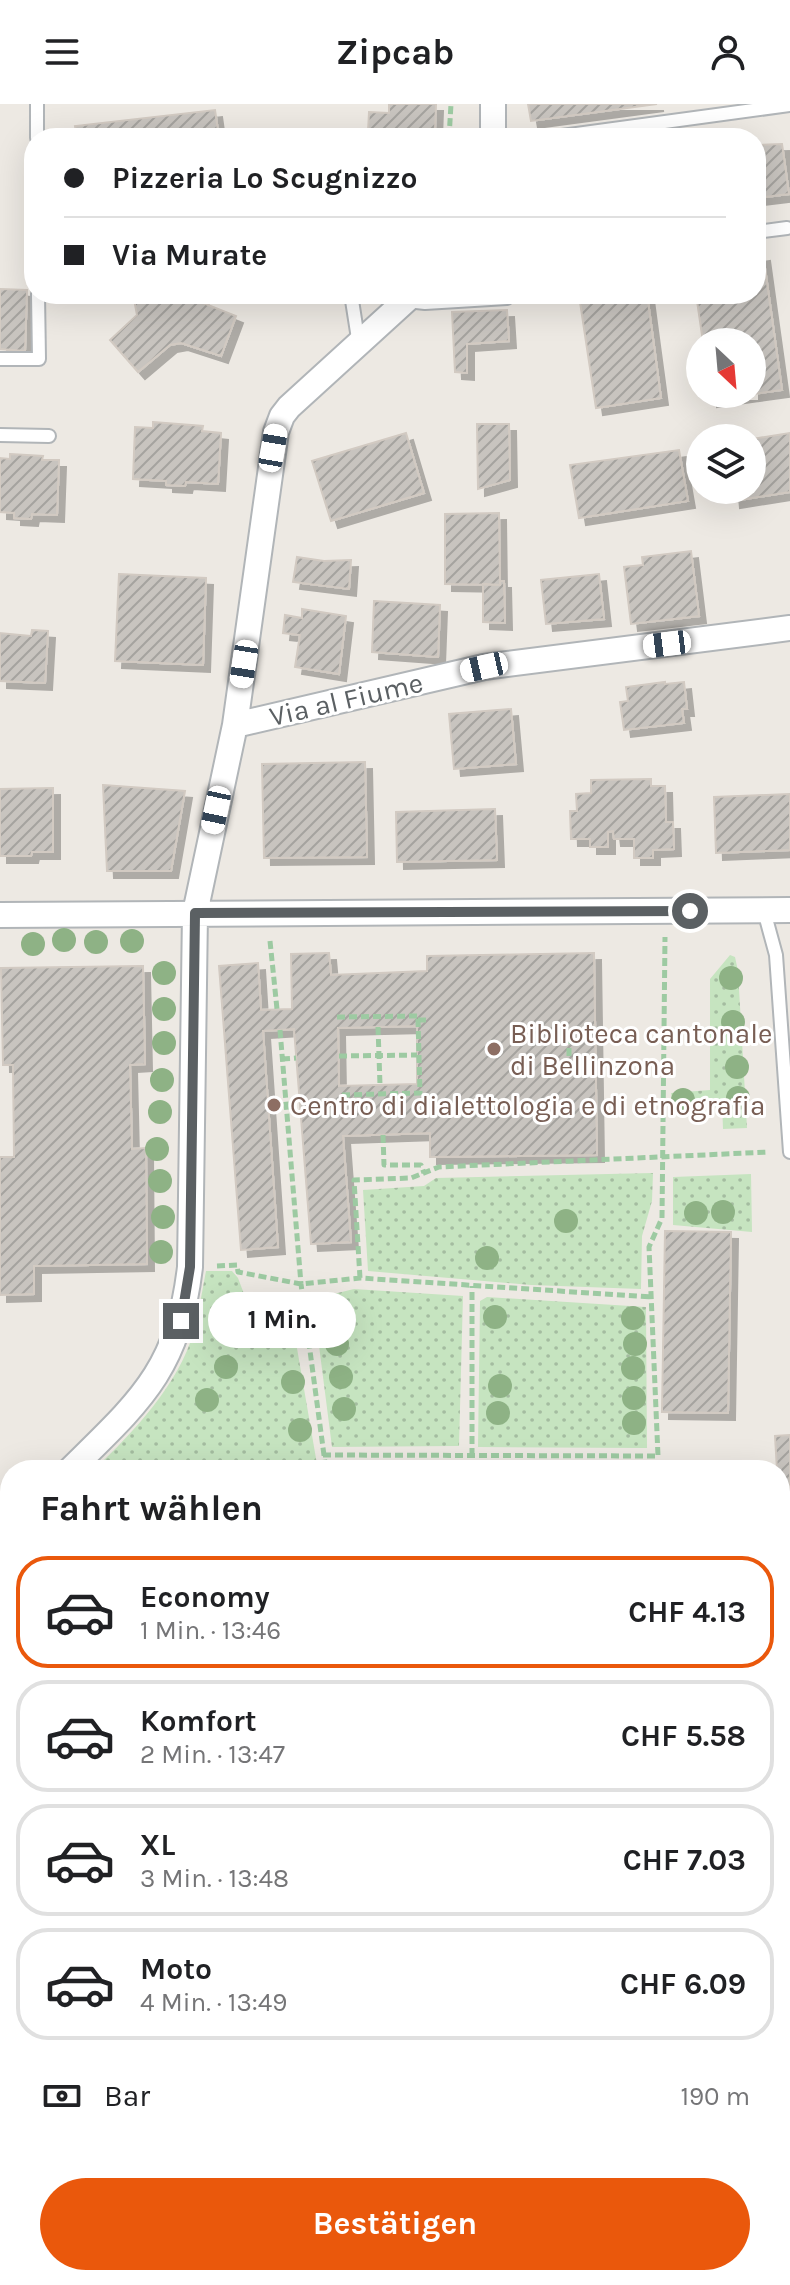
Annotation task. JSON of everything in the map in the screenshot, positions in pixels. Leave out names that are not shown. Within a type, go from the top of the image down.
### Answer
[{"type":"street","points":[[493,104],[493,128]]},
{"type":"street","points":[[80,1460],[135,1407],[156,1378],[171,1349],[184,1308],[190,1267],[195,913],[235,725],[278,423],[289,407],[403,304]]},
{"type":"street","name":"Via al Fiume","points":[[235,725],[484,667],[790,628]]},
{"type":"street","points":[[0,915],[790,910]]},
{"type":"lane","points":[[37,104],[37,128]]},
{"type":"lane","points":[[621,128],[790,105]]},
{"type":"lane","points":[[766,231],[787,228]]},
{"type":"lane","points":[[0,359],[39,359],[38,304]]},
{"type":"lane","points":[[353,304],[359,345]]},
{"type":"lane","points":[[0,435],[49,436]]},
{"type":"lane","points":[[764,911],[776,955],[790,1152]]},
{"type":"path","points":[[450,128],[451,104]]},
{"type":"path","points":[[267,912],[277,1009]]},
{"type":"path","points":[[323,1455],[658,1456],[649,1247],[662,1218],[665,912]]},
{"type":"path","points":[[337,1017],[418,1016],[420,1093],[340,1095]]},
{"type":"path","points":[[418,1020],[428,1020]]},
{"type":"path","points":[[378,1027],[380,1085]]},
{"type":"path","points":[[280,1030],[301,1284],[324,1460]]},
{"type":"path","points":[[548,1033],[569,1033],[569,1058]]},
{"type":"path","points":[[339,1056],[417,1055]]},
{"type":"path","points":[[282,1059],[296,1058]]},
{"type":"path","points":[[383,1135],[384,1165],[421,1165],[424,1173]]},
{"type":"path","points":[[360,1278],[354,1180],[411,1178],[439,1167],[790,1152]]},
{"type":"path","points":[[237,1265],[238,1272],[301,1284],[360,1278],[651,1297]]},
{"type":"path","points":[[472,1286],[472,1456]]},
{"type":"green space","points":[[730,955],[735,957],[738,971],[747,1128],[723,1129],[722,1102],[673,1107],[671,1093],[710,1090],[710,979]]},
{"type":"green space","points":[[653,1173],[652,1201],[642,1236],[641,1289],[531,1285],[368,1271],[363,1190],[424,1186],[436,1178]]},
{"type":"green space","points":[[751,1174],[752,1232],[673,1225],[673,1177]]},
{"type":"green space","points":[[206,1271],[232,1271],[244,1294],[286,1302],[293,1325],[316,1460],[104,1460],[166,1389],[194,1331]]},
{"type":"green space","points":[[354,1289],[463,1296],[459,1446],[332,1447],[313,1299]]},
{"type":"green space","points":[[487,1297],[646,1307],[647,1448],[478,1447],[480,1301]]},
{"type":"building","points":[[389,104],[436,104],[435,128],[368,128],[369,112],[389,113]]},
{"type":"building","points":[[528,104],[657,104],[531,121]]},
{"type":"building","points":[[215,110],[218,128],[75,128]]},
{"type":"building","points":[[782,144],[789,194],[766,197],[766,145]]},
{"type":"building","points":[[766,275],[782,390],[766,392],[766,328],[701,328],[697,304],[766,304]]},
{"type":"building","points":[[0,289],[24,290],[25,351],[0,349]]},
{"type":"building","points":[[135,304],[206,304],[236,316],[221,356],[181,343],[170,345],[138,372],[110,340],[137,315]]},
{"type":"building","points":[[580,304],[648,304],[661,398],[596,408]]},
{"type":"building","points":[[507,310],[509,341],[467,344],[467,373],[455,372],[452,312]]},
{"type":"building","points":[[153,422],[203,426],[202,431],[221,433],[218,484],[186,482],[185,486],[166,485],[166,481],[133,479],[135,427],[153,428]]},
{"type":"building","points":[[477,424],[509,424],[510,480],[478,489]]},
{"type":"building","points":[[406,433],[424,493],[331,521],[312,461]]},
{"type":"building","points":[[790,433],[790,492],[766,496],[766,437]]},
{"type":"building","points":[[679,450],[686,501],[579,518],[570,465]]},
{"type":"building","points":[[10,454],[59,460],[57,515],[32,514],[31,519],[14,518],[14,513],[0,512],[0,458],[10,459]]},
{"type":"building","points":[[499,513],[500,585],[445,584],[445,514]]},
{"type":"building","points":[[691,551],[699,616],[631,624],[624,567],[643,565],[642,557]]},
{"type":"building","points":[[297,557],[324,561],[351,560],[349,589],[293,582]]},
{"type":"building","points":[[119,574],[206,578],[203,665],[115,661]]},
{"type":"building","points":[[599,574],[604,619],[546,624],[541,580]]},
{"type":"building","points":[[500,581],[504,581],[505,623],[483,622],[483,584],[500,585]]},
{"type":"building","points":[[374,601],[440,605],[438,657],[372,652]]},
{"type":"building","points":[[302,609],[346,616],[339,674],[295,667],[300,635],[283,633],[285,615],[302,618]]},
{"type":"building","points":[[32,630],[48,631],[45,683],[0,681],[0,633],[31,636]]},
{"type":"building","points":[[684,682],[687,709],[682,709],[684,723],[624,730],[620,702],[628,701],[626,687]]},
{"type":"building","points":[[511,709],[516,764],[454,769],[449,714]]},
{"type":"building","points":[[365,762],[367,857],[264,858],[262,764]]},
{"type":"building","points":[[651,779],[651,786],[665,786],[666,822],[673,822],[674,849],[653,850],[653,858],[634,858],[634,839],[614,839],[613,831],[608,832],[608,847],[590,847],[590,839],[571,839],[570,811],[577,811],[576,794],[591,793],[591,780]]},
{"type":"building","points":[[103,785],[185,791],[171,871],[107,871]]},
{"type":"building","points":[[53,788],[53,852],[0,856],[0,789]]},
{"type":"building","points":[[790,794],[790,850],[716,853],[714,797]]},
{"type":"building","points":[[495,809],[497,860],[397,862],[396,812]]},
{"type":"building","points":[[329,953],[331,975],[427,971],[427,956],[594,953],[597,1155],[430,1157],[430,1133],[343,1136],[351,1242],[311,1244],[294,1029],[263,1031],[278,1247],[241,1250],[219,966],[258,963],[261,1010],[292,1009],[291,954]],"holes":[[[417,1026],[417,1084],[339,1086],[338,1028]]]},
{"type":"building","points":[[143,966],[145,1064],[130,1065],[132,1149],[146,1148],[147,1264],[34,1266],[34,1294],[0,1295],[0,1157],[14,1157],[13,1065],[3,1065],[1,968]]},
{"type":"building","points":[[665,1231],[731,1232],[728,1413],[662,1412]]},
{"type":"building","points":[[790,1435],[790,1460],[776,1460],[775,1436]]},
{"type":"place","name":"Biblioteca cantonale di Bellinzona","points":[[494,1049]]},
{"type":"place","name":"Centro di dialettologia e di etnografia","points":[[274,1105]]},
{"type":"route","points":[[181,1321],[190,1267],[195,913],[690,911]]}]
